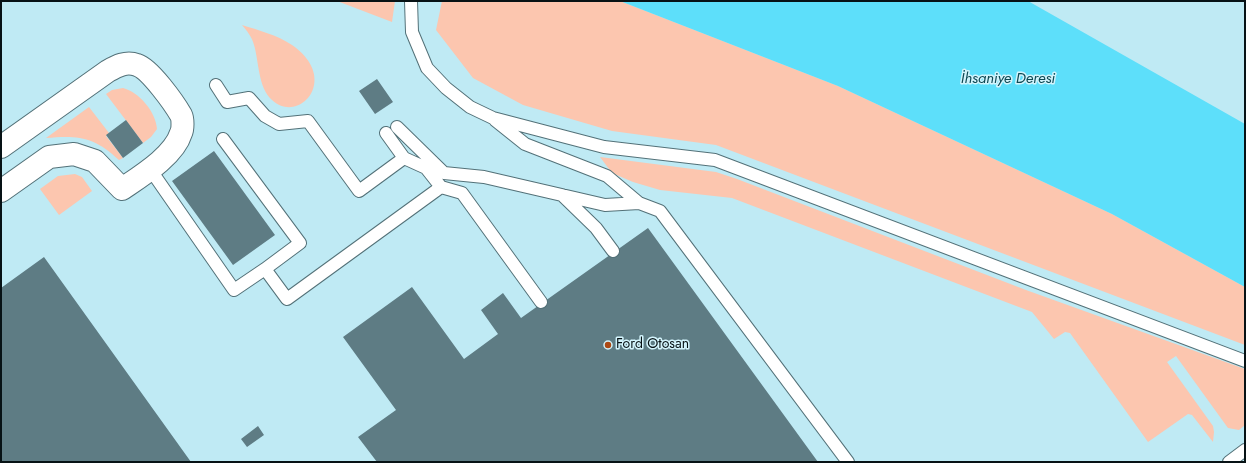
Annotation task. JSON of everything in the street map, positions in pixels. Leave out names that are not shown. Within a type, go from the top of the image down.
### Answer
[{"type":"street","points":[[1,147],[108,71],[124,63],[137,64],[150,72],[182,116],[182,132],[176,145],[150,168],[122,189],[95,161],[74,154],[49,157],[1,192]]},
{"type":"lane","points":[[412,1],[412,32],[427,68],[446,88],[470,107],[492,118],[525,144],[607,176],[639,203],[660,211],[848,462]]},
{"type":"lane","points":[[216,85],[227,102],[249,98],[265,116],[279,124],[308,121],[359,190],[404,158]]},
{"type":"lane","points":[[492,118],[604,147],[715,160],[1245,361]]},
{"type":"lane","points":[[397,128],[444,173],[484,176],[605,205],[639,203]]},
{"type":"lane","points":[[386,133],[404,158],[426,168],[441,187],[462,193],[542,302]]},
{"type":"lane","points":[[150,168],[234,290],[300,243],[223,140]]},
{"type":"lane","points":[[265,269],[287,299],[441,187]]},
{"type":"lane","points":[[562,195],[596,228],[613,251]]},
{"type":"lane","points":[[1229,462],[1245,450]]},
{"type":"shaded area","name":"Ford Otosan","points":[[1,1],[1245,1],[1245,462],[1,462]]},
{"type":"shaded area","points":[[337,1],[395,1],[392,22]]},
{"type":"shaded area","points":[[442,1],[620,1],[838,86],[1112,214],[1245,287],[1245,345],[716,145],[612,131],[523,105],[473,78],[436,30]]},
{"type":"shaded area","points":[[242,25],[286,41],[306,58],[313,71],[314,84],[310,95],[303,103],[293,107],[283,106],[272,100],[267,95],[261,82],[253,42]]},
{"type":"shaded area","points":[[123,88],[141,98],[154,116],[157,129],[151,137],[143,143],[106,94],[112,90]]},
{"type":"shaded area","points":[[89,107],[109,133],[106,136],[123,158],[119,160],[102,146],[86,139],[68,137],[46,138]]},
{"type":"shaded area","points":[[600,157],[716,172],[1026,290],[1245,369],[1245,425],[1239,430],[1228,428],[1176,356],[1167,362],[1213,426],[1213,442],[1192,415],[1188,414],[1148,442],[1070,333],[1065,332],[1054,339],[1032,312],[732,198],[660,190],[633,182],[612,173]]},
{"type":"shaded area","points":[[75,174],[82,177],[92,191],[59,215],[40,189],[58,176]]},
{"type":"water","name":"İhsaniye Deresi","points":[[620,1],[1028,1],[1245,124],[1245,287],[1112,214],[838,86]]},
{"type":"building","points":[[377,79],[393,102],[375,114],[359,91]]},
{"type":"building","points":[[126,120],[143,143],[123,158],[106,135]]},
{"type":"building","points":[[214,151],[275,235],[233,265],[172,181]]},
{"type":"building","name":"Ford Otosan","points":[[648,228],[818,462],[377,462],[358,437],[396,410],[343,337],[412,287],[464,359],[498,334],[481,310],[503,293],[521,318]]},
{"type":"building","points":[[44,257],[191,462],[1,462],[1,288]]},
{"type":"building","points":[[258,426],[264,435],[247,447],[241,439]]},
{"type":"place","name":"Ford Otosan","points":[[608,345]]}]
